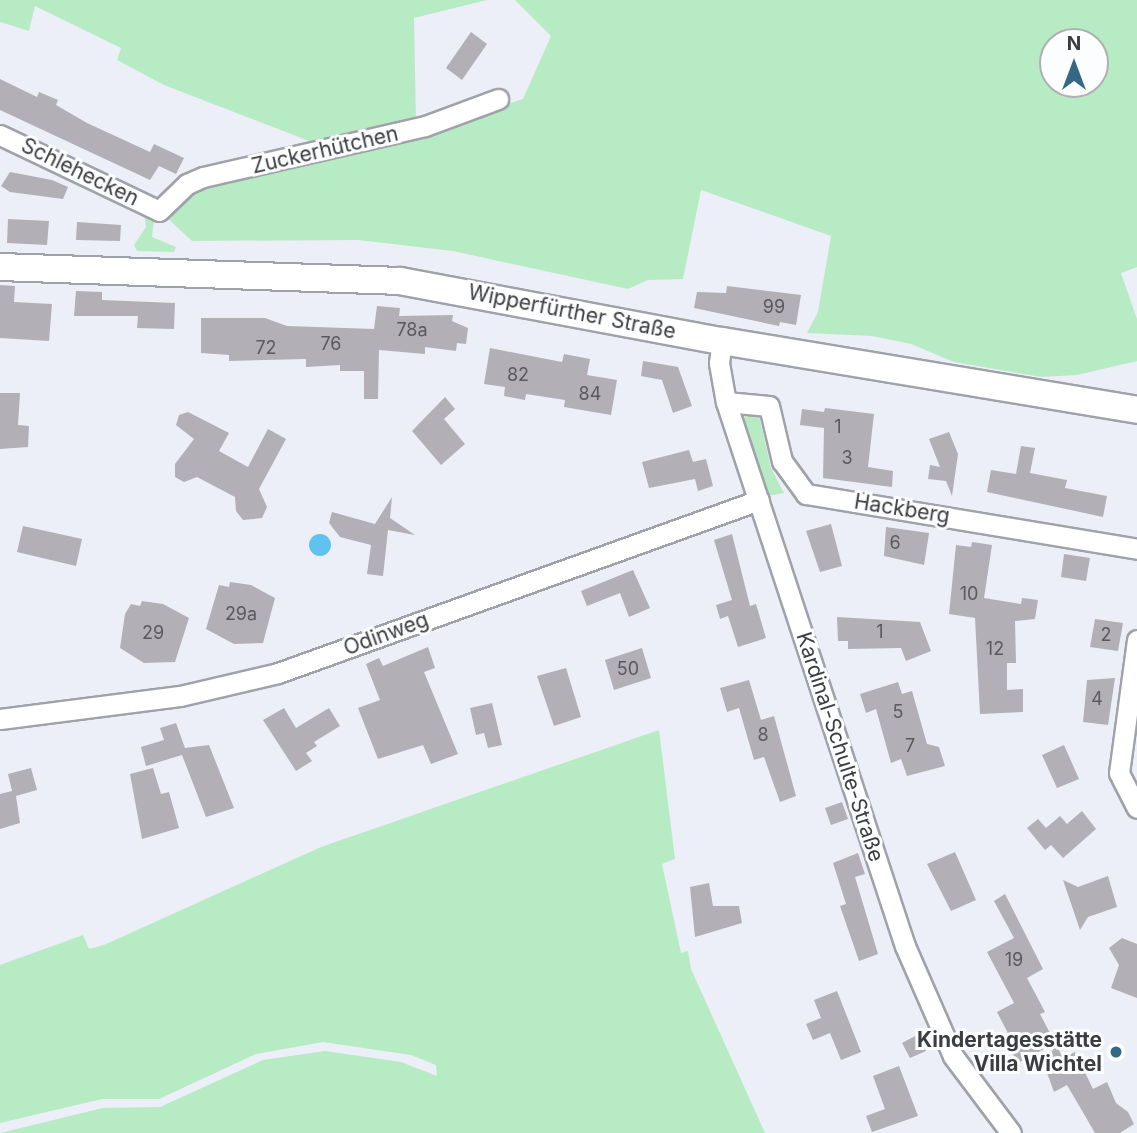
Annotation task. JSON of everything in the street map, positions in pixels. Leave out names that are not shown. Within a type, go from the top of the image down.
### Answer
[{"type":"main road","name":"Wipperfürther Straße","points":[[0,267],[400,281],[722,341],[1137,409]]},
{"type":"street","name":"Zuckerhütchen","points":[[159,211],[187,184],[203,177],[425,126],[498,99]]},
{"type":"street","name":"Schlehecken","points":[[0,135],[159,211]]},
{"type":"street","name":"Kardinal-Schulte-Straße","points":[[722,341],[719,363],[726,402],[905,946],[953,1056],[1011,1133]]},
{"type":"street","name":"Hackberg","points":[[726,402],[769,406],[782,461],[806,494],[1137,549]]},
{"type":"street","name":"Odinweg","points":[[0,719],[180,696],[278,673],[759,500]]},
{"type":"street","points":[[1137,640],[1119,773],[1137,808]]},
{"type":"green space","points":[[0,0],[487,0],[414,18],[416,123],[322,146],[164,85],[117,60],[121,48],[35,6],[29,31],[0,22]]},
{"type":"green space","points":[[515,0],[1137,0],[1137,267],[1121,273],[1137,319],[1137,361],[1077,375],[1041,377],[954,362],[911,344],[872,336],[807,333],[818,312],[831,236],[701,190],[683,279],[648,280],[628,289],[453,251],[358,240],[192,241],[162,213],[193,186],[433,128],[523,99],[551,36]]},
{"type":"green space","points":[[144,213],[154,219],[152,237],[176,247],[174,252],[137,251],[134,245],[146,227]]},
{"type":"green space","points":[[747,411],[759,416],[771,468],[784,493],[768,496],[761,482],[742,422]]},
{"type":"green space","points":[[659,730],[675,859],[662,864],[681,953],[688,951],[691,969],[765,1133],[0,1133],[103,1108],[160,1107],[263,1060],[325,1051],[401,1062],[437,1076],[436,1065],[411,1055],[323,1042],[256,1054],[159,1099],[102,1099],[0,1123],[0,965],[83,935],[89,949],[104,945],[321,847]]},
{"type":"water","points":[[320,534],[328,537],[331,545],[328,553],[320,556],[312,553],[309,545],[312,537]]},
{"type":"building","points":[[471,32],[487,44],[462,80],[446,68]]},
{"type":"building","points":[[0,79],[37,97],[39,92],[58,100],[56,105],[87,123],[150,152],[154,144],[184,158],[176,174],[159,166],[150,180],[0,110]]},
{"type":"building","points":[[10,172],[52,180],[68,187],[63,199],[10,192],[1,186]]},
{"type":"building","points":[[8,219],[49,221],[47,245],[7,243]]},
{"type":"building","points":[[77,222],[121,225],[120,241],[76,240]]},
{"type":"building","points":[[0,285],[15,286],[14,302],[52,304],[49,341],[0,338]]},
{"type":"building","points":[[727,286],[801,295],[796,325],[780,322],[779,326],[694,308],[697,292],[726,293]]},
{"type":"building","points":[[76,291],[102,292],[102,300],[175,303],[174,329],[137,328],[138,316],[74,316]]},
{"type":"building","points":[[377,306],[400,308],[399,316],[453,315],[452,321],[468,328],[466,344],[457,343],[456,351],[425,347],[425,354],[379,350],[378,399],[364,399],[364,371],[340,371],[340,365],[306,367],[306,359],[229,361],[229,355],[201,353],[201,318],[265,318],[287,326],[374,329]]},
{"type":"building","points":[[490,348],[562,362],[564,354],[590,359],[587,375],[617,380],[611,415],[564,407],[565,400],[526,394],[525,400],[504,396],[505,387],[484,384]]},
{"type":"building","points":[[643,361],[678,367],[692,406],[673,413],[662,380],[641,376]]},
{"type":"building","points":[[0,393],[20,393],[18,425],[29,426],[28,447],[0,449]]},
{"type":"building","points":[[445,397],[455,409],[444,419],[465,444],[441,465],[412,431]]},
{"type":"building","points":[[825,408],[874,414],[868,467],[893,471],[892,487],[823,478],[824,428],[800,425],[802,409],[824,412]]},
{"type":"building","points":[[188,412],[229,433],[219,451],[248,467],[268,429],[286,439],[259,489],[267,507],[262,518],[243,520],[236,511],[235,497],[197,477],[184,482],[175,477],[175,464],[194,439],[176,425],[179,415]]},
{"type":"building","points":[[949,432],[958,454],[952,496],[946,481],[928,479],[930,465],[940,467],[929,439]]},
{"type":"building","points":[[1021,446],[1035,448],[1030,473],[1067,480],[1065,488],[1107,496],[1103,517],[987,492],[991,470],[1016,474]]},
{"type":"building","points":[[689,450],[693,462],[706,459],[713,486],[698,491],[695,479],[649,488],[642,462]]},
{"type":"building","points":[[392,497],[390,518],[415,535],[388,530],[383,576],[367,574],[371,545],[340,537],[329,523],[332,512],[375,524]]},
{"type":"building","points":[[831,524],[842,566],[820,572],[806,531]]},
{"type":"building","points":[[23,526],[82,539],[76,566],[17,552]]},
{"type":"building","points":[[886,527],[929,533],[924,565],[884,556]]},
{"type":"building","points":[[732,534],[750,606],[756,604],[766,638],[738,647],[728,616],[720,619],[716,605],[732,600],[714,540]]},
{"type":"building","points":[[972,542],[992,545],[984,598],[1021,604],[1022,598],[1038,600],[1035,619],[1015,621],[1016,663],[1007,663],[1007,690],[1023,689],[1023,712],[980,714],[975,618],[949,614],[956,545],[971,547]]},
{"type":"building","points":[[1064,554],[1090,558],[1086,581],[1061,577]]},
{"type":"building","points":[[633,570],[650,608],[629,617],[620,593],[587,606],[581,591]]},
{"type":"building","points":[[230,582],[251,585],[275,598],[263,643],[234,644],[206,629],[219,585],[229,587]]},
{"type":"building","points":[[142,601],[163,604],[189,618],[175,662],[144,663],[120,648],[125,614],[131,604],[140,606]]},
{"type":"building","points":[[837,617],[920,622],[931,651],[906,661],[901,648],[848,649],[848,641],[838,641]]},
{"type":"building","points":[[1095,619],[1123,623],[1118,651],[1090,647]]},
{"type":"building","points":[[428,647],[435,668],[424,672],[458,754],[431,764],[423,745],[378,759],[358,708],[380,700],[366,664],[379,658],[383,666]]},
{"type":"building","points":[[642,648],[651,678],[614,690],[605,660]]},
{"type":"building","points":[[566,668],[581,717],[554,726],[537,676]]},
{"type":"building","points":[[1115,678],[1108,725],[1083,722],[1087,680]]},
{"type":"building","points":[[749,680],[761,720],[774,716],[796,796],[780,802],[764,757],[754,760],[739,708],[727,712],[720,688]]},
{"type":"building","points":[[898,682],[902,694],[912,691],[927,744],[939,747],[945,766],[907,776],[901,759],[891,763],[876,709],[866,713],[860,694]]},
{"type":"building","points":[[492,703],[502,745],[488,748],[484,733],[476,735],[470,708]]},
{"type":"building","points":[[284,708],[296,728],[329,708],[340,726],[314,742],[317,746],[306,753],[312,761],[296,771],[263,720]]},
{"type":"building","points":[[176,723],[185,748],[209,745],[234,808],[206,817],[182,755],[146,766],[141,747],[164,740],[160,728]]},
{"type":"building","points":[[1064,745],[1079,779],[1057,788],[1042,755]]},
{"type":"building","points":[[31,768],[37,790],[16,796],[20,823],[0,829],[0,794],[12,791],[8,774]]},
{"type":"building","points":[[153,768],[161,794],[169,792],[179,828],[142,839],[130,774]]},
{"type":"building","points":[[842,802],[848,819],[831,825],[825,808]]},
{"type":"building","points":[[1082,811],[1096,829],[1063,858],[1051,845],[1045,850],[1027,828],[1038,819],[1046,828],[1060,816],[1067,824]]},
{"type":"building","points":[[955,852],[976,900],[951,911],[927,864]]},
{"type":"building","points":[[858,853],[865,874],[855,877],[878,954],[859,961],[840,906],[846,904],[833,863]]},
{"type":"building","points":[[1108,876],[1117,907],[1088,917],[1080,930],[1063,880],[1078,887]]},
{"type":"building","points":[[709,883],[713,906],[739,906],[742,923],[695,937],[690,887]]},
{"type":"building","points":[[1005,894],[1043,969],[1027,978],[1045,1012],[1040,1014],[1063,1058],[1075,1052],[1093,1089],[1107,1082],[1116,1103],[1128,1112],[1134,1124],[1120,1133],[1095,1133],[1067,1085],[1054,1092],[1046,1070],[1055,1043],[1018,1063],[1007,1043],[1012,1041],[997,1012],[1014,1003],[987,952],[1014,938],[994,901]]},
{"type":"building","points":[[1122,938],[1137,944],[1137,998],[1111,988],[1119,965],[1109,948]]},
{"type":"building","points":[[837,991],[861,1052],[841,1060],[830,1033],[813,1040],[806,1024],[821,1018],[814,1000]]},
{"type":"building","points":[[917,1035],[926,1051],[910,1058],[902,1043]]},
{"type":"building","points":[[899,1066],[918,1116],[872,1132],[866,1116],[885,1109],[873,1076]]},
{"type":"place","name":"Kindertagesstätte Villa Wichtel","points":[[1116,1052]]}]
